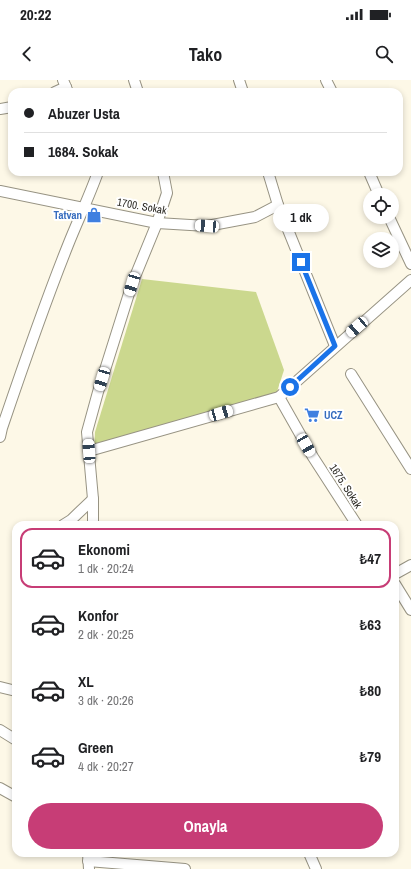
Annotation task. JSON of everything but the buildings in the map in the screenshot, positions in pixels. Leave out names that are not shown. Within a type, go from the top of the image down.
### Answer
[{"type":"street","points":[[0,437],[43,311],[96,176]]},
{"type":"street","points":[[93,521],[93,499],[87,432],[132,284],[157,223],[167,193],[164,176]]},
{"type":"street","points":[[269,176],[278,205],[335,346]]},
{"type":"street","points":[[371,176],[376,188]]},
{"type":"street","name":"1700. Sokak","points":[[0,191],[157,223],[207,226],[256,217],[278,205]]},
{"type":"street","points":[[393,224],[411,264]]},
{"type":"street","points":[[89,451],[279,397],[411,280]]},
{"type":"street","points":[[351,374],[411,470]]},
{"type":"street","name":"1675. Sokak","points":[[279,397],[313,457],[354,521]]},
{"type":"street","points":[[69,521],[93,499]]},
{"type":"street","points":[[399,572],[411,564]]},
{"type":"street","points":[[399,590],[411,610]]},
{"type":"street","points":[[0,687],[12,690]]},
{"type":"street","points":[[0,730],[12,738]]},
{"type":"street","points":[[0,788],[12,795]]},
{"type":"street","points":[[311,857],[316,869]]},
{"type":"street","points":[[88,861],[185,869]]},
{"type":"green space","points":[[142,279],[256,292],[284,370],[274,401],[94,452],[95,432]]},
{"type":"place","name":"Tatvan","points":[[94,215]]},
{"type":"place","name":"UCZ","points":[[312,415]]},
{"type":"route","points":[[290,387],[335,346],[301,262]]}]
